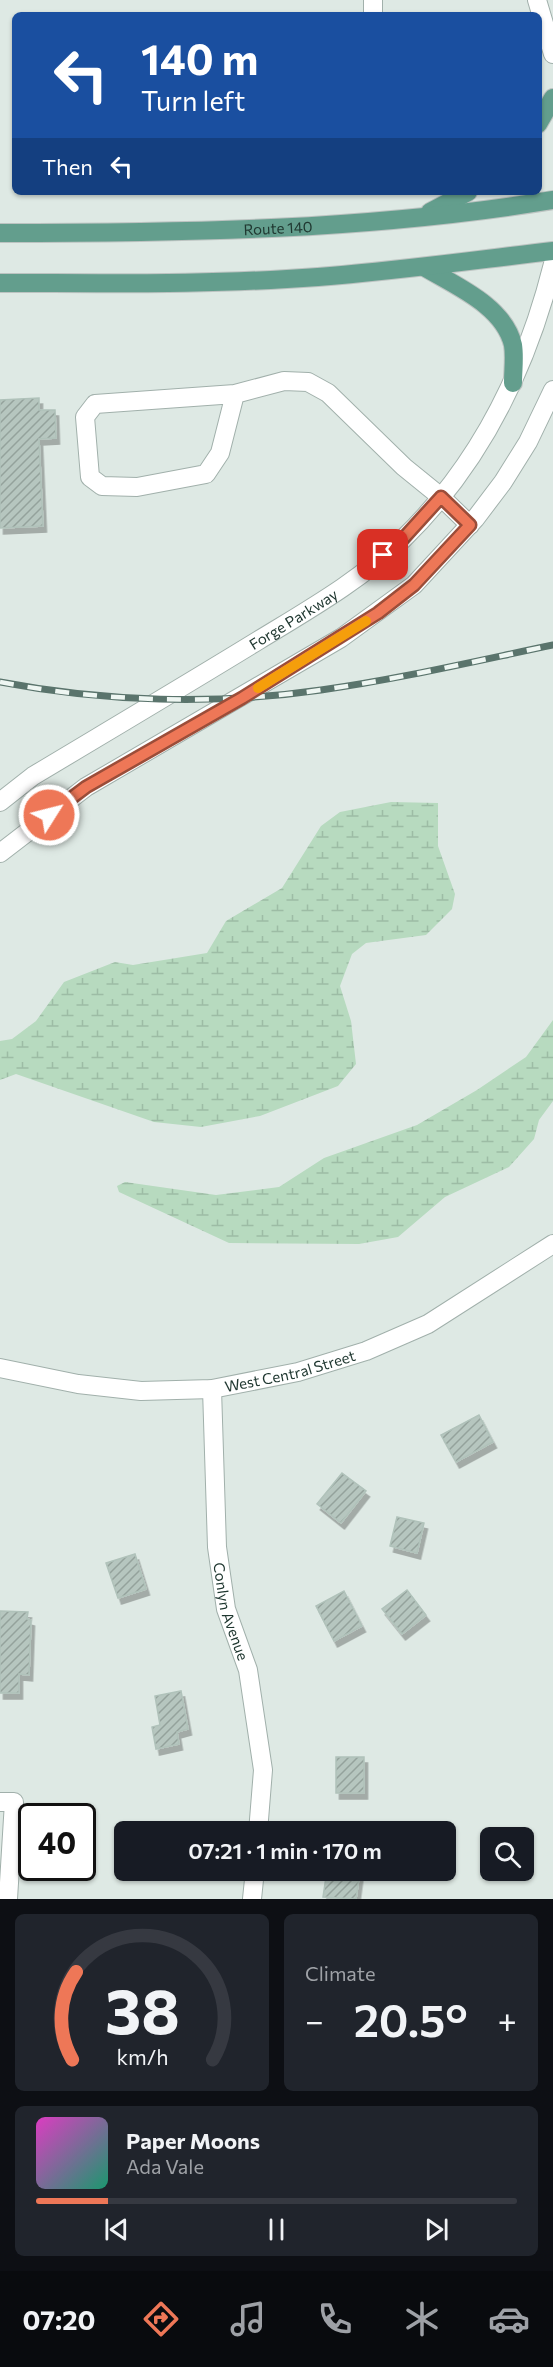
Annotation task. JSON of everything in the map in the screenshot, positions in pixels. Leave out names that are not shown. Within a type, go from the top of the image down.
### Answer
[{"type":"main road","points":[[542,117],[553,98]]},
{"type":"main road","points":[[419,218],[462,195]]},
{"type":"main road","name":"Route 140","points":[[0,233],[170,233],[419,218],[553,200]]},
{"type":"main road","points":[[0,283],[174,283],[316,277],[424,267],[553,251]]},
{"type":"main road","points":[[424,267],[474,297],[501,321],[512,344],[513,383]]},
{"type":"street","points":[[542,17],[553,54]]},
{"type":"street","name":"Forge Parkway","points":[[0,802],[33,776],[328,597],[401,541],[461,472],[513,383],[538,318],[553,264]]},
{"type":"street","points":[[235,394],[220,453],[206,474],[137,487],[102,486],[90,477],[85,417],[95,404],[235,394],[284,381],[308,382],[328,393],[404,467],[441,497],[470,525]]},
{"type":"street","points":[[0,853],[86,787],[242,698],[378,613],[414,585],[470,525],[503,482],[528,442],[553,390]]},
{"type":"street","name":"West Central Street","points":[[0,1368],[78,1384],[141,1391],[212,1389],[298,1372],[366,1351],[428,1324],[553,1244]]},
{"type":"street","name":"Conlyn Avenue","points":[[212,1389],[217,1547],[226,1609],[248,1670],[263,1770],[259,1821]]},
{"type":"street","points":[[0,1802],[14,1802],[8,1899]]},
{"type":"street","points":[[252,1899],[254,1881]]},
{"type":"green space","points":[[391,802],[438,803],[438,846],[455,894],[452,909],[426,935],[366,943],[352,954],[340,986],[351,1021],[356,1064],[338,1086],[260,1116],[201,1127],[154,1122],[16,1074],[0,1080],[0,1041],[12,1039],[36,1021],[64,982],[115,962],[133,965],[207,953],[226,921],[282,888],[321,826],[340,812]]},
{"type":"green space","points":[[553,1020],[553,1101],[539,1120],[534,1139],[509,1167],[445,1197],[398,1237],[359,1244],[229,1243],[119,1192],[117,1186],[125,1182],[216,1195],[279,1187],[324,1158],[417,1125],[477,1090],[526,1057]]},
{"type":"building","points":[[39,398],[39,410],[55,410],[56,438],[39,439],[43,526],[0,528],[0,400]]},
{"type":"building","points":[[479,1415],[493,1442],[456,1462],[441,1435]]},
{"type":"building","points":[[342,1473],[366,1491],[341,1523],[317,1504]]},
{"type":"building","points":[[397,1517],[424,1523],[417,1553],[390,1546]]},
{"type":"building","points":[[135,1554],[146,1589],[118,1598],[106,1563]]},
{"type":"building","points":[[407,1590],[426,1615],[402,1634],[382,1609]]},
{"type":"building","points":[[344,1591],[362,1626],[334,1641],[316,1606]]},
{"type":"building","points":[[0,1611],[28,1612],[27,1619],[31,1620],[29,1675],[19,1674],[19,1693],[0,1693]]},
{"type":"building","points":[[181,1691],[188,1729],[177,1732],[179,1744],[156,1749],[152,1727],[160,1725],[155,1696]]},
{"type":"building","points":[[336,1757],[364,1757],[364,1793],[336,1793]]},
{"type":"building","points":[[325,1881],[358,1881],[356,1899],[323,1897]]},
{"type":"railway","points":[[0,682],[39,689],[120,697],[241,698],[350,686],[553,645]]},
{"type":"slow traffic","points":[[258,688],[366,621]]},
{"type":"route","points":[[49,815],[86,787],[242,698],[378,613],[414,585],[470,525],[441,497],[401,541],[383,555]]}]
